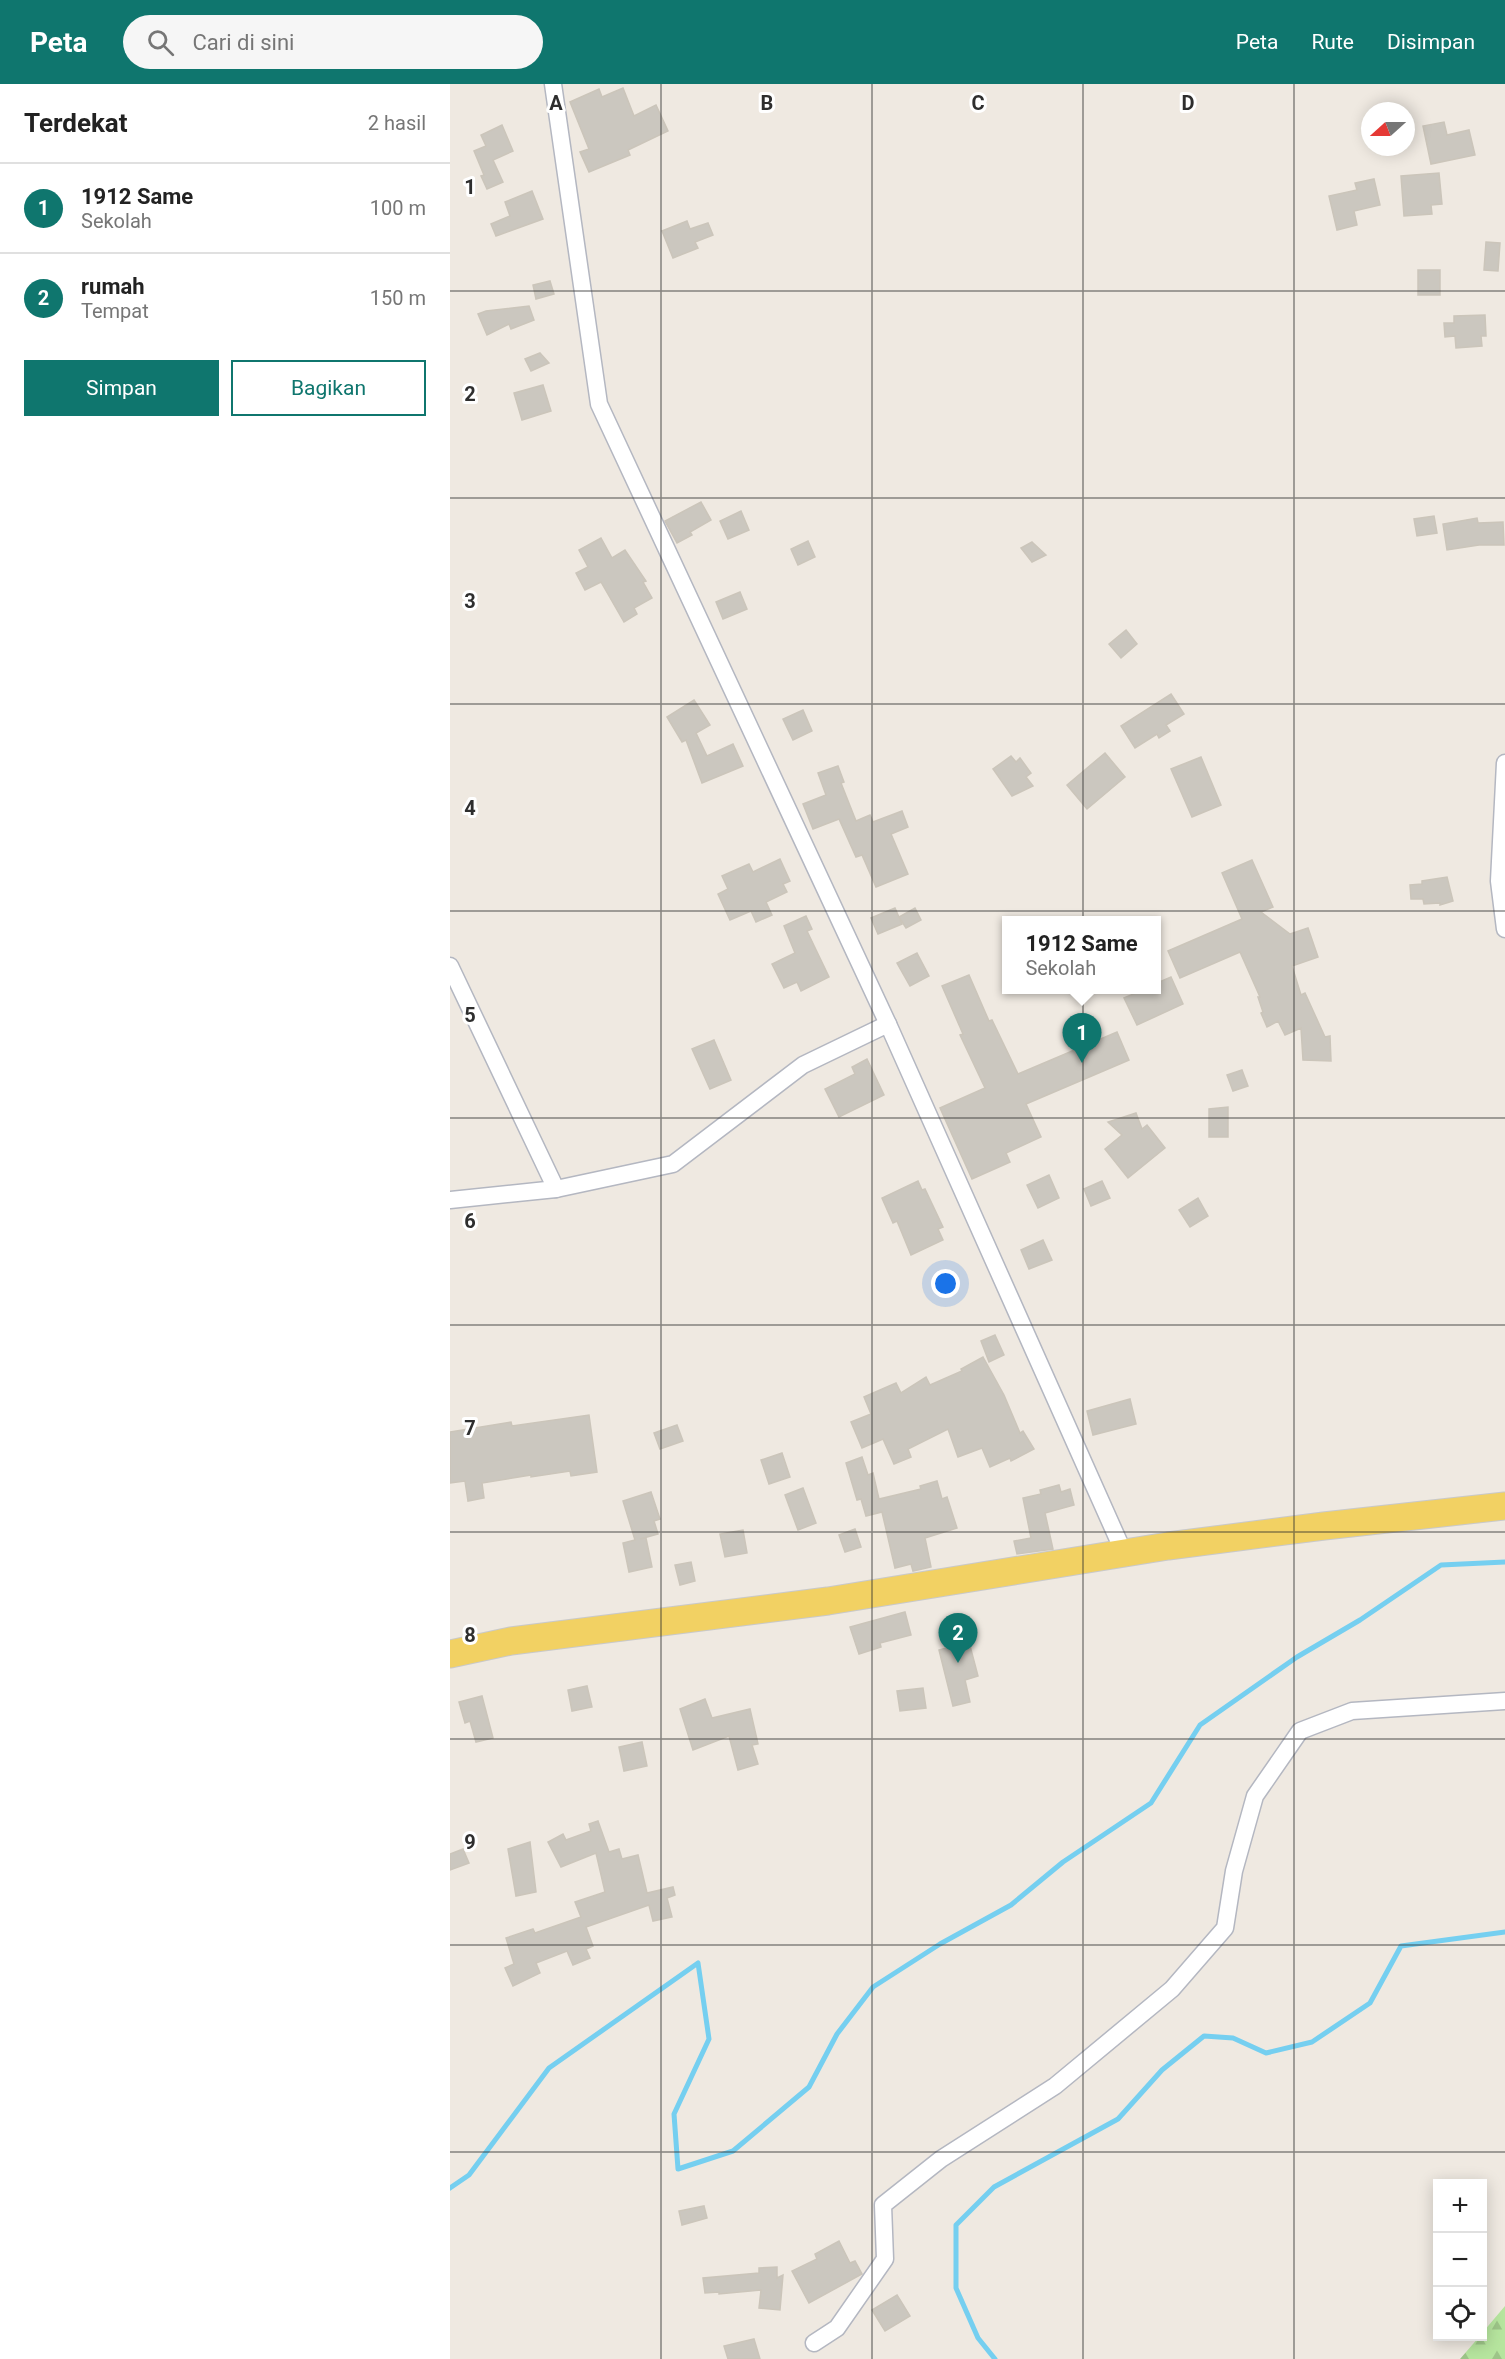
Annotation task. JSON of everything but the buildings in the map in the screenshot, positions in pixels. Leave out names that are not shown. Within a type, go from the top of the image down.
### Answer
[{"type":"main road","points":[[450,1654],[511,1641],[828,1601],[1124,1553],[1324,1526],[1505,1506]]},
{"type":"street","points":[[553,84],[598,404],[888,1024],[1124,1553]]},
{"type":"street","points":[[1505,763],[1499,881],[1505,929]]},
{"type":"street","points":[[450,966],[556,1189]]},
{"type":"street","points":[[450,1200],[556,1189],[674,1164],[802,1065],[888,1024]]},
{"type":"street","points":[[814,2343],[837,2328],[885,2259],[883,2205],[941,2159],[1055,2086],[1172,1989],[1225,1928],[1234,1871],[1255,1796],[1300,1731],[1352,1711],[1505,1701]]},
{"type":"green space","points":[[1505,2306],[1505,2359],[1460,2359],[1476,2341],[1487,2341],[1487,2327]]},
{"type":"waterway","points":[[450,2188],[469,2175],[549,2068],[698,1963],[709,2039],[674,2114],[678,2169],[733,2151],[809,2087],[837,2034],[873,1987],[940,1944],[1011,1905],[1063,1862],[1151,1803],[1200,1725],[1297,1657],[1360,1620],[1441,1565],[1505,1562]]},
{"type":"waterway","points":[[995,2359],[978,2338],[956,2288],[956,2225],[994,2187],[1118,2119],[1162,2070],[1204,2036],[1233,2038],[1266,2053],[1312,2042],[1370,2003],[1401,1946],[1505,1932]]},
{"type":"place","name":"1912 Same","points":[[1082,1063]]},
{"type":"place","name":"rumah","points":[[958,1663]]}]
